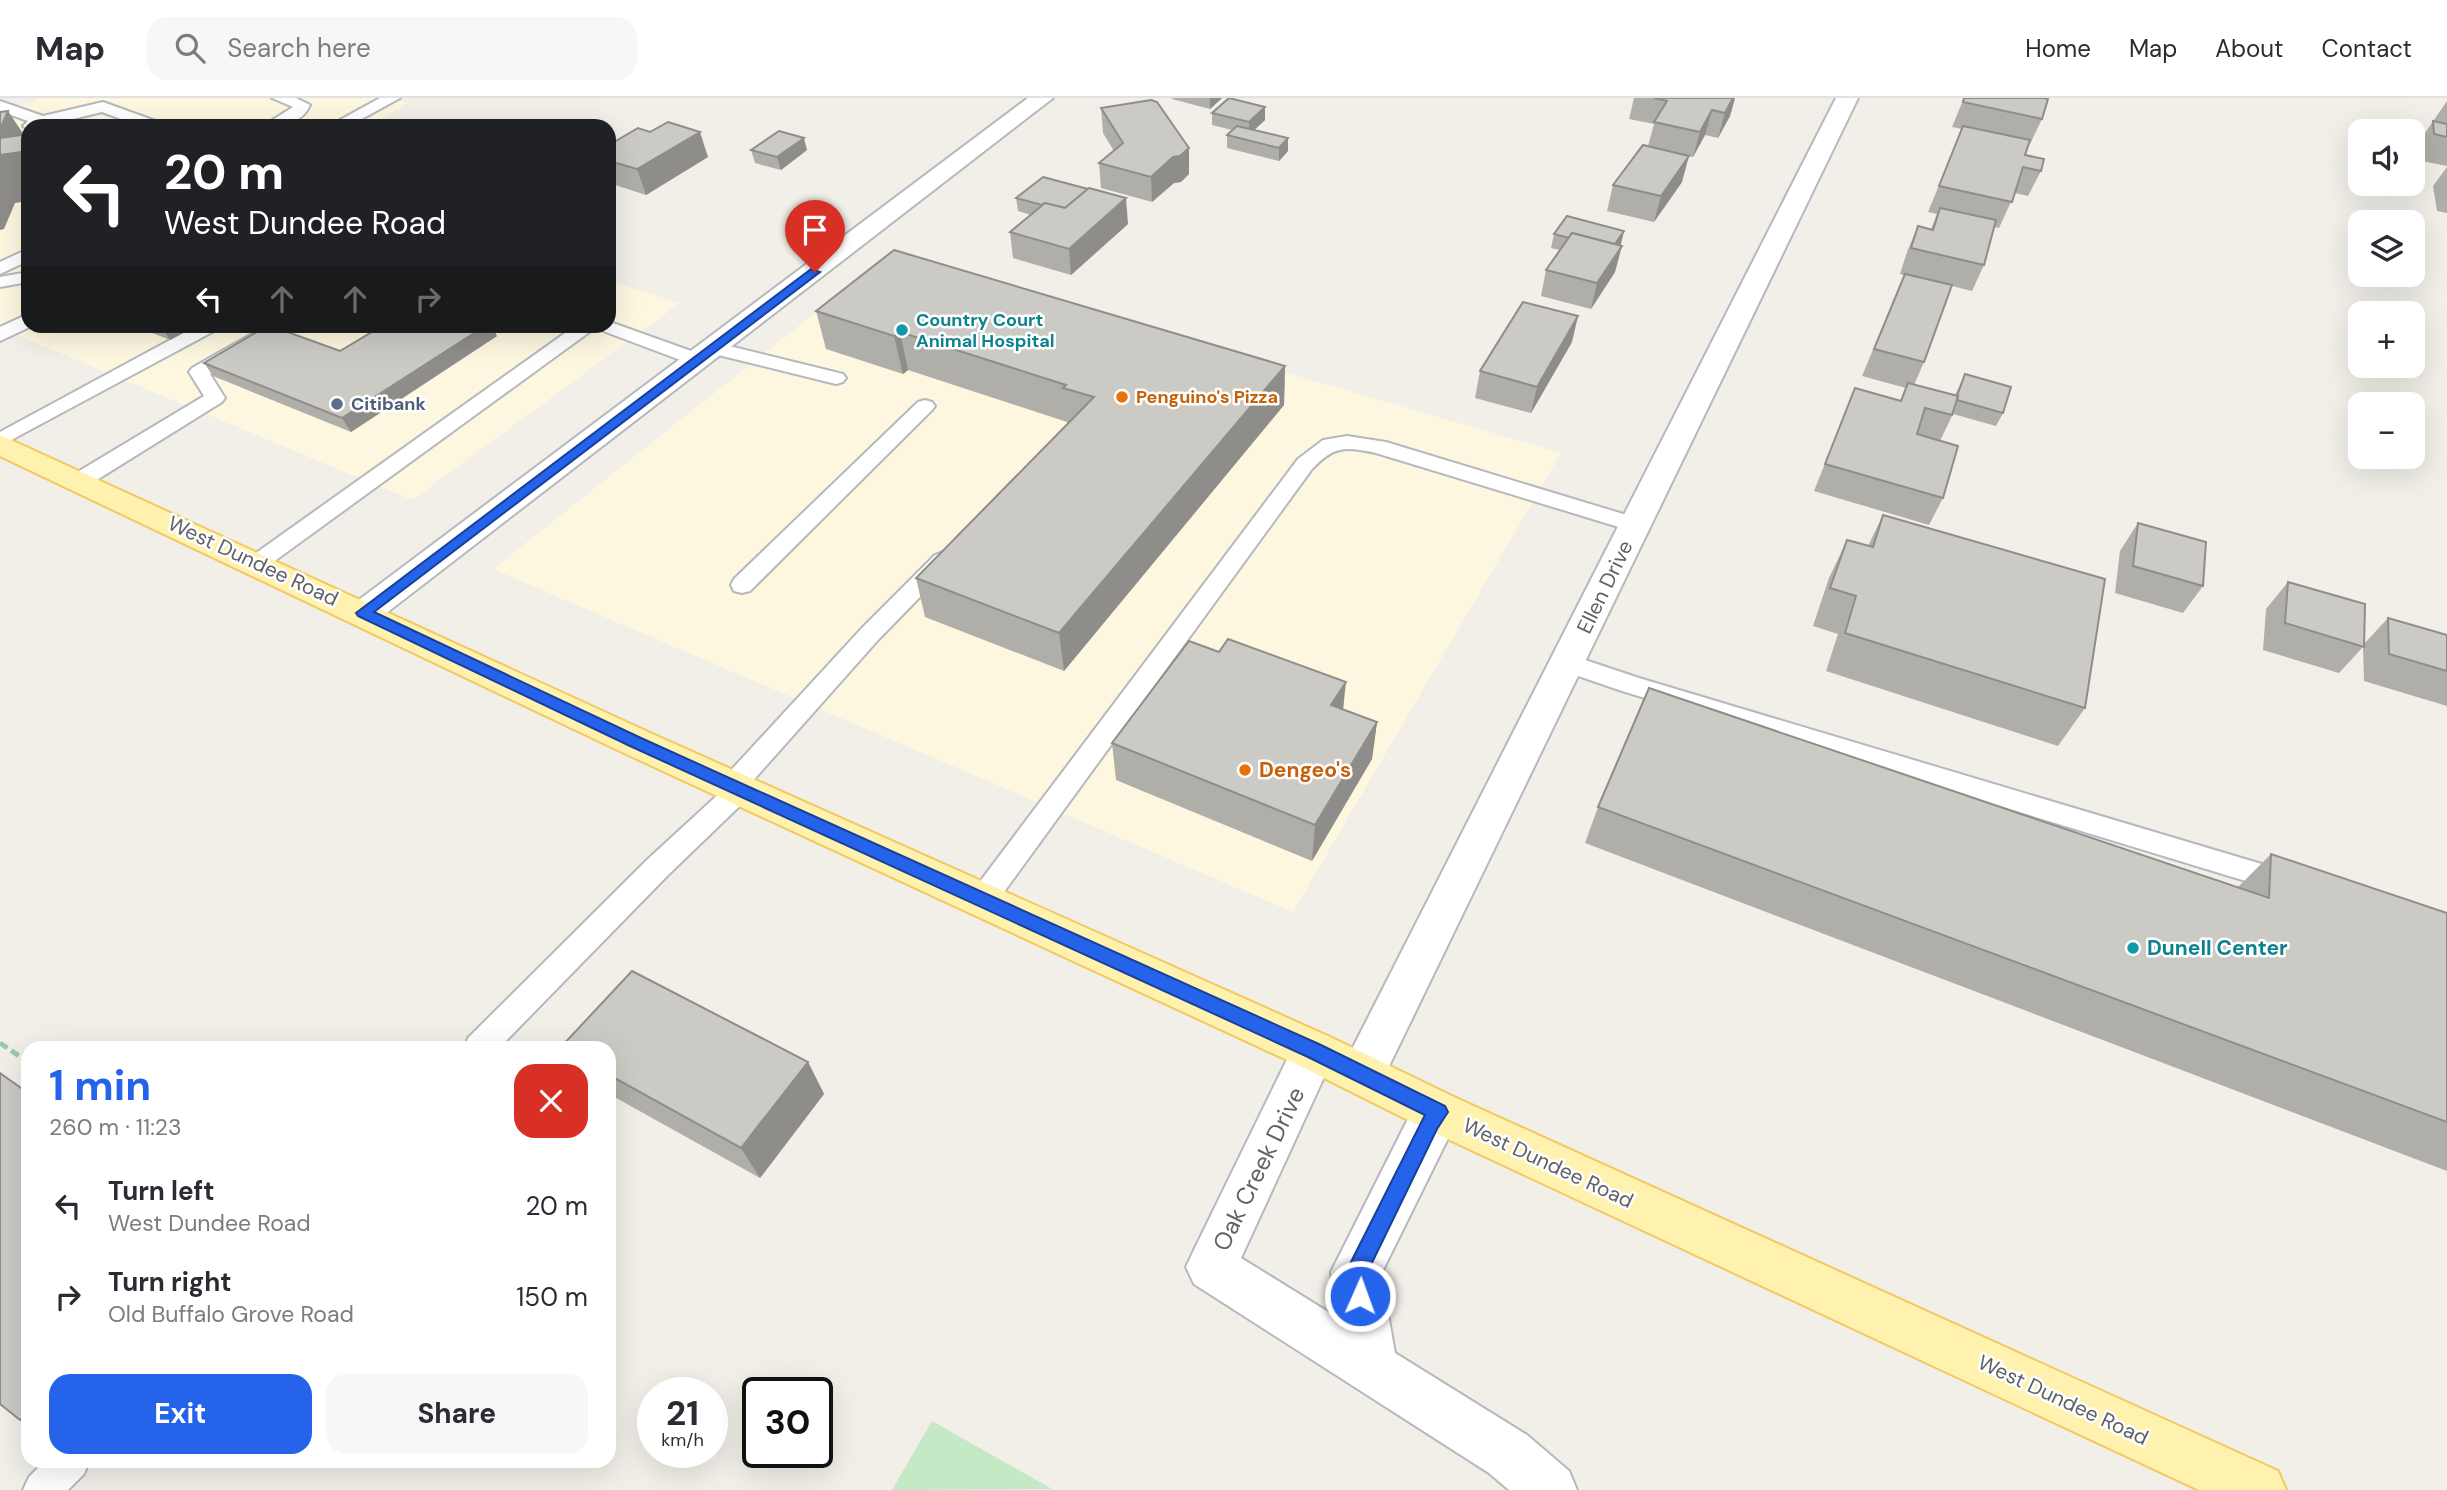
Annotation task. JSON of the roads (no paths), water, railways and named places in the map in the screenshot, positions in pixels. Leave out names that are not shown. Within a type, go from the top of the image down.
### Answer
[{"type":"main road","name":"West Dundee Road","points":[[2,446],[736,788],[1314,1051],[1438,1112],[2259,1490]]},
{"type":"street","points":[[363,613],[1042,98]]},
{"type":"street","name":"Ellen Drive","points":[[1362,1075],[1847,98]]},
{"type":"street","name":"Oak Creek Drive","points":[[1314,1051],[1302,1082],[1211,1267],[1508,1454],[1550,1490]]},
{"type":"street","points":[[1372,1367],[1356,1272],[1430,1122],[1438,1112]]},
{"type":"lane","points":[[280,98],[302,105],[299,112],[285,119]]},
{"type":"lane","points":[[351,119],[392,98]]},
{"type":"lane","points":[[52,119],[107,102],[141,119]]},
{"type":"lane","points":[[0,106],[21,120]]},
{"type":"lane","points":[[0,269],[21,258]]},
{"type":"lane","points":[[0,282],[21,278]]},
{"type":"lane","points":[[0,335],[21,324]]},
{"type":"lane","points":[[616,330],[706,354],[836,377]]},
{"type":"lane","points":[[2,446],[197,333]]},
{"type":"lane","points":[[79,481],[215,398],[199,372],[267,333]]},
{"type":"lane","points":[[257,563],[577,333]]},
{"type":"lane","points":[[742,585],[925,406]]},
{"type":"lane","points":[[983,899],[1321,447],[1344,441],[1379,447],[1635,525]]},
{"type":"lane","points":[[486,1041],[736,788],[870,634],[957,546]]},
{"type":"lane","points":[[1567,663],[1631,685],[2313,890]]},
{"type":"lane","points":[[42,1490],[64,1468]]},
{"type":"place","name":"Country Court Animal Hospital","points":[[902,330]]},
{"type":"place","name":"Penguino's Pizza","points":[[1122,397]]},
{"type":"place","name":"Citibank","points":[[337,404]]},
{"type":"place","name":"Dengeo's","points":[[1245,770]]},
{"type":"place","name":"Dunell Center","points":[[2133,948]]}]
